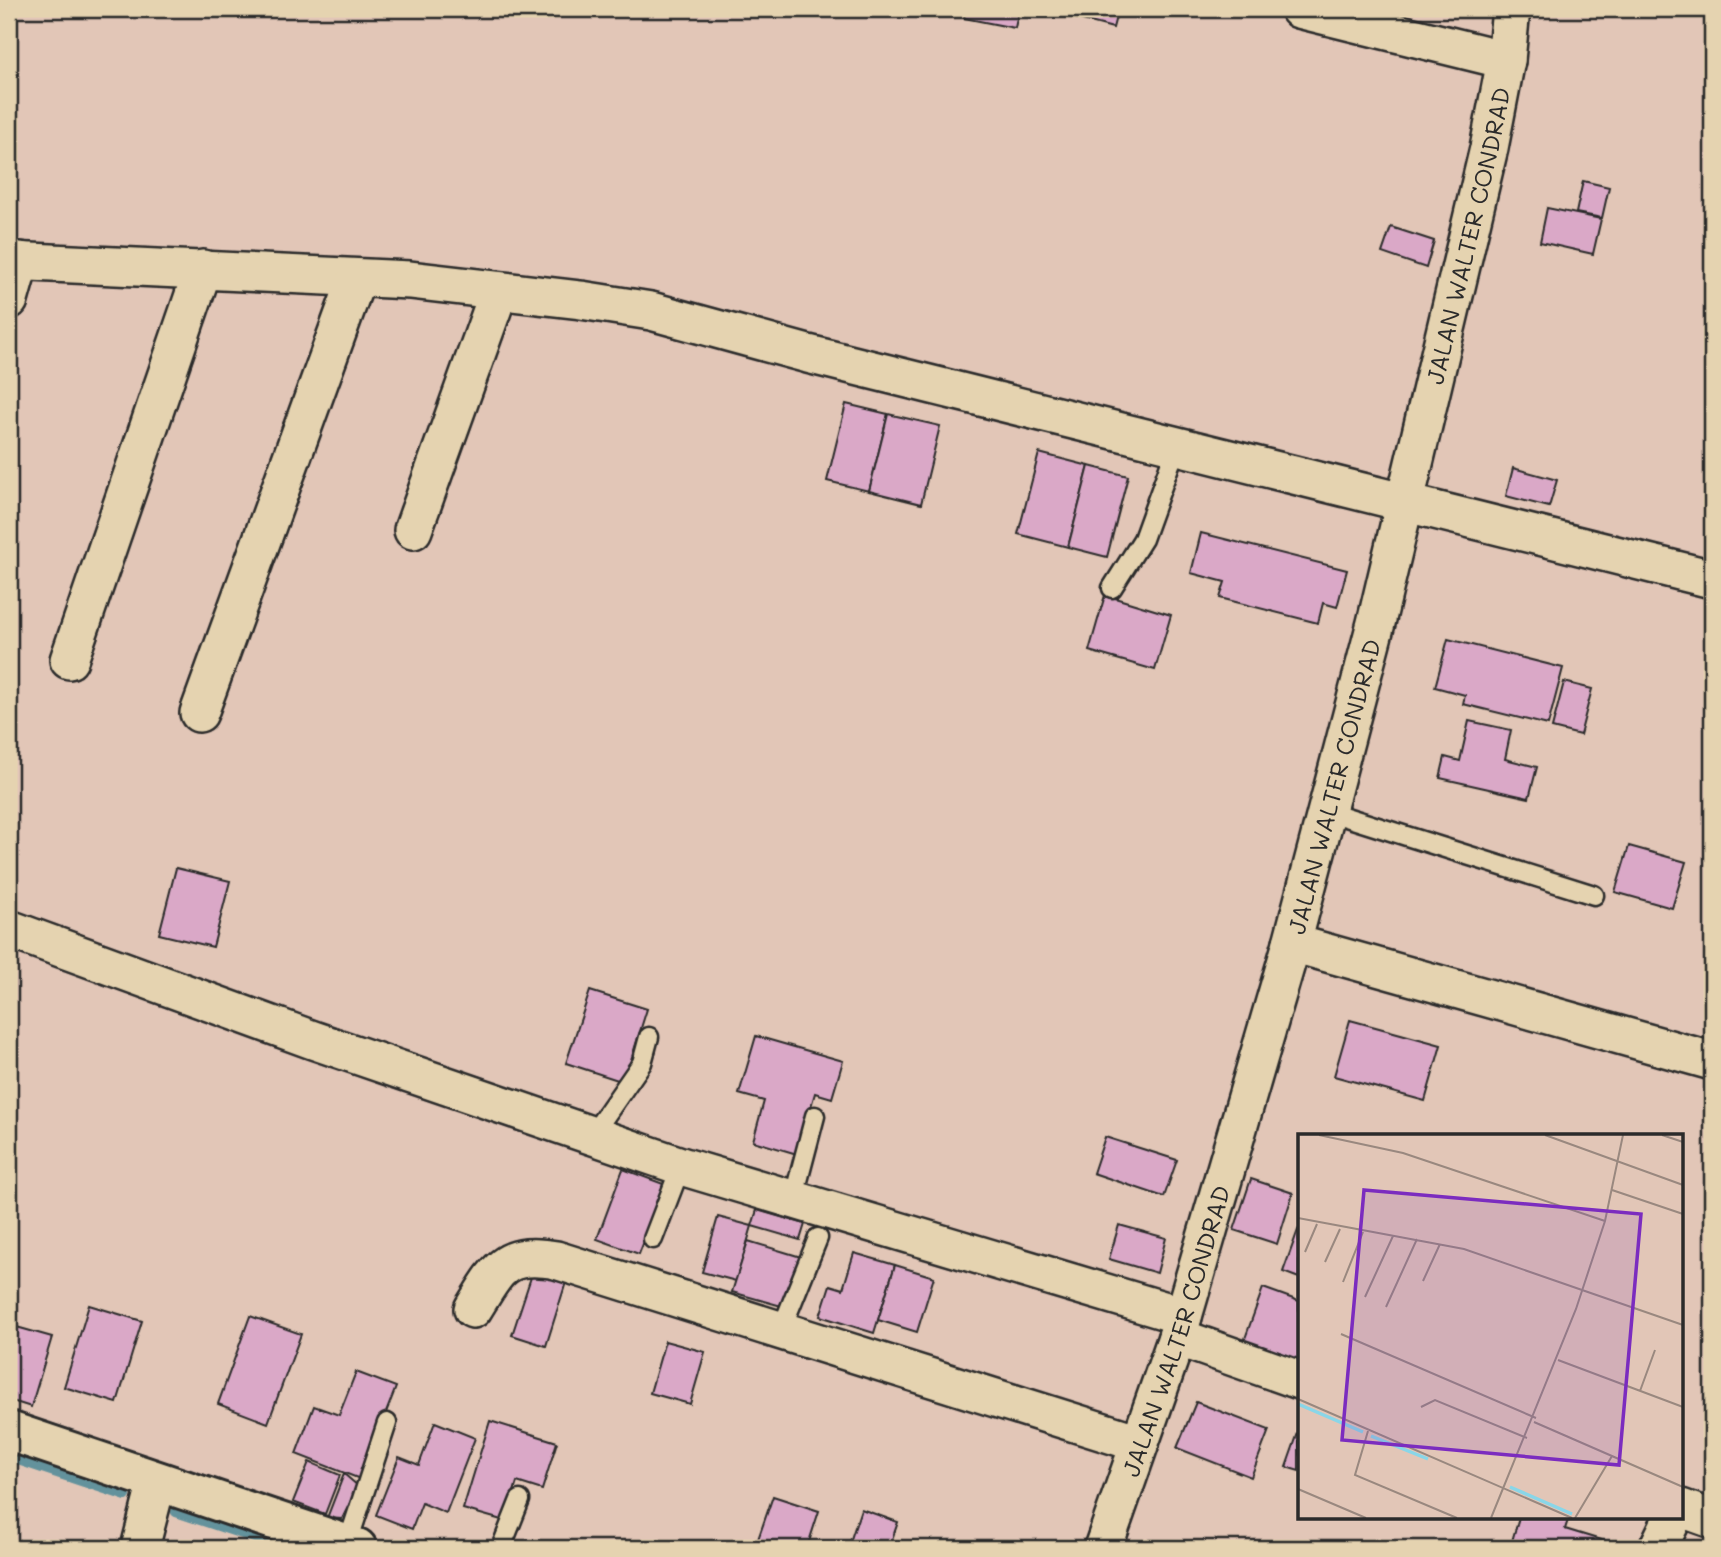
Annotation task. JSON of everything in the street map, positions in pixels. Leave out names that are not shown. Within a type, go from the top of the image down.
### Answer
[{"type":"street","points":[[1299,9],[1506,60]]},
{"type":"street","name":"JALAN WALTER CONDRAD","points":[[1102,1548],[1180,1327],[1292,943],[1376,622],[1489,148],[1506,60],[1511,9]]},
{"type":"street","points":[[9,300],[15,261],[410,280],[651,311],[808,354],[1712,579]]},
{"type":"street","points":[[69,660],[203,269]]},
{"type":"street","points":[[199,713],[358,278]]},
{"type":"street","points":[[413,530],[499,291]]},
{"type":"street","points":[[9,929],[313,1040],[681,1166],[1180,1327],[1298,1380]]},
{"type":"street","points":[[1292,943],[1712,1061]]},
{"type":"street","points":[[473,1309],[498,1269],[513,1260],[533,1256],[568,1263],[1139,1443]]},
{"type":"street","points":[[9,1431],[352,1547]]},
{"type":"street","points":[[140,1548],[156,1482]]},
{"type":"street","points":[[1682,1508],[1712,1519]]},
{"type":"street","points":[[1658,1548],[1673,1518]]},
{"type":"lane","points":[[1112,588],[1143,539],[1177,445]]},
{"type":"lane","points":[[1327,811],[1594,895]]},
{"type":"lane","points":[[592,1135],[642,1063],[649,1037]]},
{"type":"lane","points":[[793,1200],[815,1116]]},
{"type":"lane","points":[[653,1239],[681,1166]]},
{"type":"lane","points":[[781,1330],[818,1238]]},
{"type":"lane","points":[[352,1547],[387,1423]]},
{"type":"lane","points":[[501,1548],[520,1500]]},
{"type":"building","points":[[966,9],[1019,9],[1015,28],[964,18]]},
{"type":"building","points":[[1073,9],[1118,9],[1113,28],[1071,17]]},
{"type":"building","points":[[1583,181],[1609,187],[1602,218],[1576,213]]},
{"type":"building","points":[[1547,208],[1601,219],[1593,254],[1540,242]]},
{"type":"building","points":[[1391,227],[1434,241],[1426,268],[1382,253]]},
{"type":"building","points":[[846,404],[888,414],[869,491],[827,481]]},
{"type":"building","points":[[888,414],[940,426],[921,504],[869,491]]},
{"type":"building","points":[[1039,453],[1089,466],[1068,547],[1018,534]]},
{"type":"building","points":[[1089,466],[1128,476],[1107,557],[1068,547]]},
{"type":"building","points":[[1513,468],[1557,480],[1549,507],[1506,496]]},
{"type":"building","points":[[1201,533],[1347,570],[1337,607],[1323,603],[1318,623],[1220,598],[1225,582],[1191,573]]},
{"type":"building","points":[[1105,595],[1171,615],[1155,670],[1089,651]]},
{"type":"building","points":[[1448,639],[1563,668],[1548,725],[1463,704],[1465,695],[1435,687]]},
{"type":"building","points":[[1564,682],[1592,689],[1580,735],[1552,728]]},
{"type":"building","points":[[1469,721],[1511,730],[1505,759],[1537,767],[1529,798],[1440,778],[1445,757],[1460,761]]},
{"type":"building","points":[[1629,846],[1686,862],[1672,908],[1615,892]]},
{"type":"building","points":[[176,868],[230,881],[213,947],[159,934]]},
{"type":"building","points":[[590,991],[647,1009],[624,1082],[566,1063]]},
{"type":"building","points":[[1350,1020],[1441,1045],[1425,1101],[1334,1076]]},
{"type":"building","points":[[756,1036],[843,1061],[832,1098],[815,1093],[797,1154],[753,1141],[764,1101],[739,1094]]},
{"type":"building","points":[[1105,1137],[1177,1160],[1164,1197],[1093,1173]]},
{"type":"building","points":[[623,1169],[666,1185],[639,1254],[597,1239]]},
{"type":"building","points":[[1251,1179],[1293,1193],[1277,1244],[1234,1230]]},
{"type":"building","points":[[757,1210],[805,1224],[800,1240],[752,1226]]},
{"type":"building","points":[[718,1217],[752,1226],[736,1281],[702,1272]]},
{"type":"building","points":[[1119,1225],[1166,1238],[1157,1273],[1109,1259]]},
{"type":"building","points":[[1298,1230],[1298,1278],[1283,1272]]},
{"type":"building","points":[[748,1241],[801,1257],[785,1307],[732,1292]]},
{"type":"building","points":[[854,1253],[895,1265],[874,1333],[820,1316],[830,1285],[843,1289]]},
{"type":"building","points":[[895,1265],[934,1277],[917,1332],[878,1320]]},
{"type":"building","points":[[534,1268],[567,1279],[546,1346],[512,1335]]},
{"type":"building","points":[[1263,1288],[1298,1301],[1298,1366],[1242,1347]]},
{"type":"building","points":[[89,1305],[142,1321],[117,1403],[64,1387]]},
{"type":"building","points":[[250,1316],[301,1334],[268,1423],[218,1404]]},
{"type":"building","points":[[13,1326],[52,1337],[31,1407],[9,1400],[9,1341]]},
{"type":"building","points":[[665,1341],[705,1352],[690,1404],[650,1393]]},
{"type":"building","points":[[356,1372],[396,1387],[360,1479],[296,1454],[314,1406],[339,1415]]},
{"type":"building","points":[[1196,1402],[1269,1430],[1251,1477],[1177,1448]]},
{"type":"building","points":[[490,1421],[557,1442],[542,1490],[517,1482],[505,1521],[463,1509]]},
{"type":"building","points":[[435,1422],[475,1438],[446,1513],[422,1503],[412,1529],[376,1515],[399,1457],[419,1465]]},
{"type":"building","points":[[1298,1433],[1298,1471],[1286,1467]]},
{"type":"building","points":[[309,1462],[340,1475],[325,1514],[293,1502]]},
{"type":"building","points":[[344,1474],[358,1486],[342,1519],[327,1518]]},
{"type":"building","points":[[773,1496],[819,1511],[807,1548],[755,1548]]},
{"type":"building","points":[[861,1509],[898,1522],[889,1548],[848,1548]]},
{"type":"building","points":[[1519,1518],[1569,1518],[1565,1529],[1617,1545],[1616,1548],[1510,1548]]},
{"type":"waterway","points":[[9,1457],[126,1496]]},
{"type":"waterway","points":[[176,1512],[284,1548]]}]
